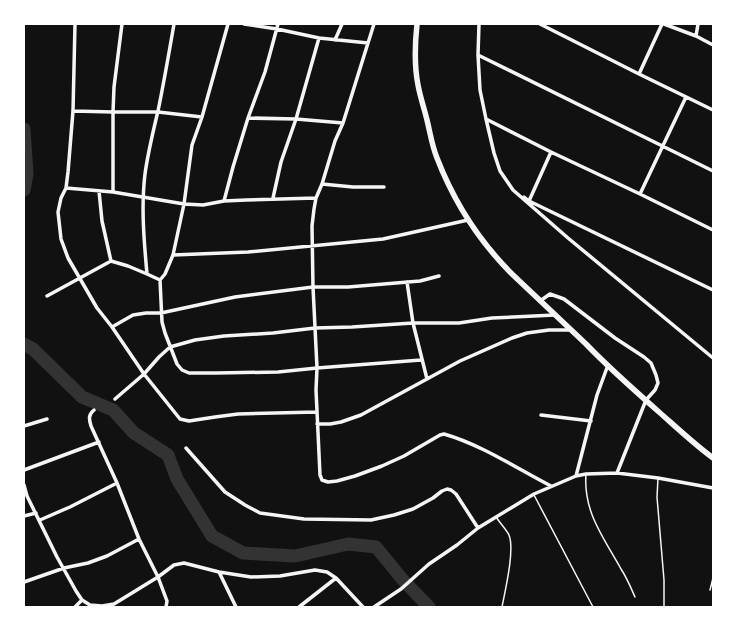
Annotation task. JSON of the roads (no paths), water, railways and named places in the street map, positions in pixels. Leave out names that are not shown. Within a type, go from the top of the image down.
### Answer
[{"type":"main road","points":[[417,24],[416,54],[418,84],[424,111],[436,157],[468,220],[501,263],[540,301],[646,400],[705,453],[713,458]]},
{"type":"street","points":[[75,24],[73,111],[68,172],[66,188],[61,198],[58,212],[61,239],[68,258],[97,308],[144,374],[180,418],[189,421],[238,414],[317,412]]},
{"type":"street","points":[[113,192],[114,87],[122,24]]},
{"type":"street","points":[[147,274],[143,221],[145,175],[148,150],[158,112],[174,24]]},
{"type":"street","points":[[228,24],[202,117],[192,145],[184,204],[173,255],[165,274],[160,280],[161,312],[164,333],[177,364],[182,370],[189,373],[278,372],[421,360]]},
{"type":"street","points":[[244,24],[319,38],[368,43]]},
{"type":"street","points":[[224,201],[248,118],[265,72],[278,24]]},
{"type":"street","points":[[335,40],[342,24]]},
{"type":"street","points":[[374,24],[343,123],[316,198],[312,226],[314,328],[317,368],[317,424],[320,475],[322,480],[328,482],[355,476],[404,456],[444,434],[497,456],[525,473],[551,486]]},
{"type":"street","points":[[479,24],[478,55],[480,90],[494,153],[500,171],[513,190],[568,238],[713,358]]},
{"type":"street","points":[[540,24],[713,110]]},
{"type":"street","points":[[639,74],[663,24],[696,36],[713,45]]},
{"type":"street","points":[[696,36],[698,24]]},
{"type":"street","points":[[273,198],[281,162],[296,120],[319,38]]},
{"type":"street","points":[[478,55],[713,171]]},
{"type":"street","points":[[640,194],[686,97]]},
{"type":"street","points":[[73,111],[158,112],[202,117]]},
{"type":"street","points":[[248,118],[343,123]]},
{"type":"street","points":[[486,119],[712,230],[713,225]]},
{"type":"street","points":[[529,201],[551,152]]},
{"type":"street","points":[[322,184],[353,187],[384,187]]},
{"type":"street","points":[[66,188],[113,192],[184,204],[203,205],[224,201],[273,198],[316,198]]},
{"type":"street","points":[[513,190],[529,201],[713,290]]},
{"type":"street","points":[[99,191],[102,221],[111,260]]},
{"type":"street","points":[[173,255],[248,252],[383,239],[468,220]]},
{"type":"street","points":[[47,296],[111,260],[160,280]]},
{"type":"street","points":[[112,327],[133,315],[161,312],[235,297],[313,287],[348,287],[420,281],[439,276]]},
{"type":"street","points":[[407,282],[413,323],[421,360],[427,379]]},
{"type":"street","points":[[540,301],[550,294],[564,299],[615,338],[644,356],[651,363],[654,369],[658,383],[655,390],[646,400],[617,473]]},
{"type":"street","points":[[115,399],[144,374],[170,347],[195,340],[314,328],[413,323],[459,323],[492,318],[555,315]]},
{"type":"street","points":[[317,424],[341,422],[361,415],[460,361],[512,338],[527,333],[549,330],[570,330]]},
{"type":"street","points":[[576,476],[597,395],[608,365]]},
{"type":"street","points":[[94,410],[90,413],[89,418],[91,426],[117,482],[139,539],[158,577],[167,601],[166,607]]},
{"type":"street","points":[[541,415],[591,421]]},
{"type":"street","points":[[24,426],[47,419]]},
{"type":"street","points":[[24,470],[99,442]]},
{"type":"street","points":[[186,448],[224,492],[260,513],[304,519],[371,520],[394,516],[413,509],[433,498],[442,491],[448,489],[456,494],[478,528]]},
{"type":"street","points":[[375,607],[401,589],[429,564],[457,545],[478,528],[534,494],[576,476],[586,474],[617,473],[658,478],[713,488]]},
{"type":"street","points":[[40,520],[70,507],[117,482]]},
{"type":"street","points":[[24,485],[27,496],[57,557],[82,600],[90,605],[116,606],[174,565],[184,562],[219,572],[251,577],[280,576],[315,570],[327,572],[336,578],[363,607]]},
{"type":"street","points":[[24,516],[36,513]]},
{"type":"street","points":[[24,582],[64,568],[88,563],[107,556],[139,539]]},
{"type":"street","points":[[219,572],[236,607]]},
{"type":"street","points":[[299,607],[336,578]]},
{"type":"street","points":[[75,607],[82,600]]},
{"type":"lane","points":[[586,474],[585,486],[588,504],[593,517],[635,597]]},
{"type":"lane","points":[[658,478],[656,497],[664,580],[664,607]]},
{"type":"lane","points":[[534,494],[594,607]]},
{"type":"lane","points":[[496,517],[509,536],[511,544],[510,563],[502,607]]},
{"type":"lane","points":[[710,590],[713,578]]},
{"type":"waterway","points":[[24,129],[27,174],[24,190]]},
{"type":"waterway","points":[[24,344],[33,349],[82,397],[113,410],[134,433],[168,455],[177,479],[212,536],[243,553],[295,556],[348,544],[376,547],[403,580],[429,607]]}]
